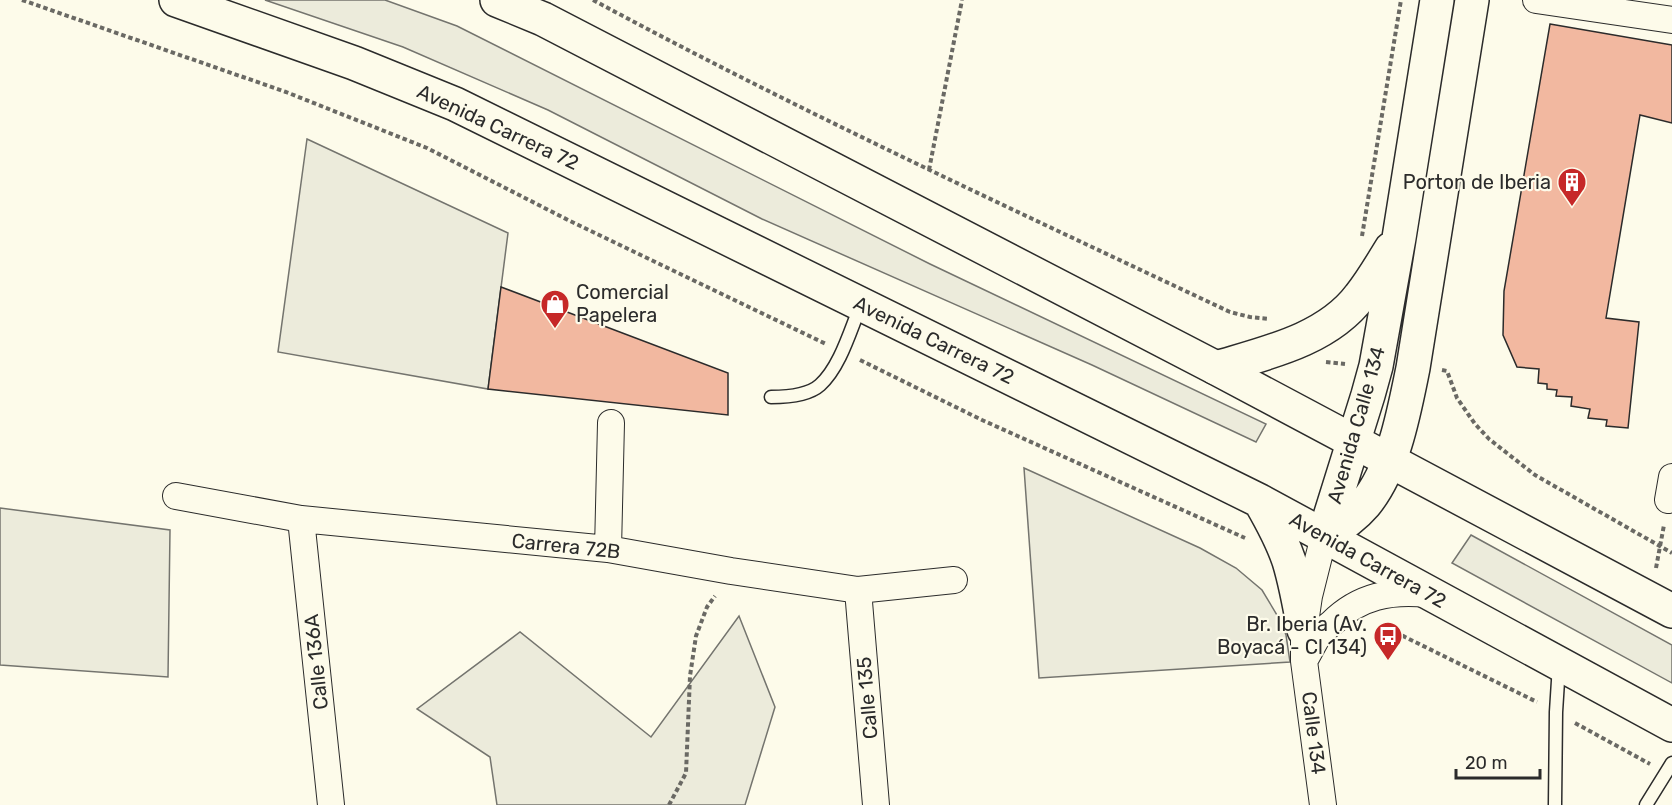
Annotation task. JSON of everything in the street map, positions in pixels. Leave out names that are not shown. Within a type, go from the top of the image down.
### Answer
[{"type":"main road","name":"Avenida Carrera 72","points":[[176,0],[354,63],[455,104],[1260,501],[1672,725]]},
{"type":"main road","points":[[497,0],[546,9],[1661,605]]},
{"type":"main road","name":"Avenida Calle 134","points":[[1324,536],[1376,366],[1437,0]]},
{"type":"main road","name":"Avenida Calle 134","points":[[1324,536],[1346,522],[1375,491],[1389,460],[1403,416],[1413,368],[1472,0]]},
{"type":"main road","points":[[1216,368],[1270,352],[1315,333],[1338,319],[1359,297],[1399,238]]},
{"type":"main road","points":[[1260,501],[1288,559],[1297,590],[1304,646]]},
{"type":"street","points":[[1536,0],[1672,20]]},
{"type":"street","points":[[608,549],[611,423]]},
{"type":"street","name":"Carrera 72B","points":[[176,496],[301,519],[608,549],[731,571],[858,590],[954,580]]},
{"type":"street","name":"Calle 136A","points":[[301,519],[331,805]]},
{"type":"street","name":"Calle 134","points":[[1323,805],[1304,646],[1309,596],[1324,536]]},
{"type":"street","name":"Calle 135","points":[[858,590],[876,805]]},
{"type":"street","points":[[1304,646],[1342,613],[1362,602],[1384,595],[1407,592],[1430,594]]},
{"type":"lane","points":[[771,397],[791,397],[819,387],[832,371],[861,304]]},
{"type":"lane","points":[[1555,805],[1559,664]]},
{"type":"lane","points":[[1647,805],[1669,768]]},
{"type":"path","points":[[22,0],[286,92],[427,148],[570,221],[982,420],[1244,538],[1251,548]]},
{"type":"path","points":[[593,0],[765,90],[929,170],[1230,312],[1270,320]]},
{"type":"path","points":[[929,170],[962,0]]},
{"type":"path","points":[[1361,238],[1401,0]]},
{"type":"path","points":[[1447,371],[1457,398],[1475,424],[1489,439],[1535,475],[1672,554]]},
{"type":"path","points":[[1661,605],[1660,547],[1670,488]]},
{"type":"path","points":[[669,805],[686,773],[690,676],[696,636],[707,607],[731,571]]},
{"type":"path","points":[[1377,624],[1386,625],[1405,637],[1669,768]]},
{"type":"shaded area","points":[[265,0],[385,0],[457,26],[930,264],[1266,424],[1256,442],[1092,365],[762,219],[548,110],[403,47]]},
{"type":"shaded area","points":[[307,139],[508,233],[488,389],[278,352]]},
{"type":"shaded area","points":[[1024,468],[1200,548],[1236,568],[1262,590],[1277,615],[1286,635],[1290,662],[1039,678]]},
{"type":"shaded area","points":[[0,508],[170,530],[168,677],[0,665]]},
{"type":"shaded area","points":[[1471,535],[1672,645],[1672,683],[1452,563]]},
{"type":"shaded area","points":[[739,616],[775,707],[745,805],[497,805],[490,757],[417,709],[520,632],[651,737]]},
{"type":"building","name":"Porton de Iberia","points":[[1550,24],[1672,45],[1672,123],[1640,115],[1606,318],[1639,322],[1628,428],[1606,426],[1607,420],[1588,418],[1590,409],[1571,406],[1572,397],[1556,396],[1557,390],[1547,389],[1547,384],[1538,383],[1539,369],[1517,367],[1503,335],[1504,291]]},
{"type":"building","name":"Comercial Papelera","points":[[501,287],[728,373],[728,415],[488,389]]},
{"type":"place","name":"Porton de Iberia","points":[[1572,208]]},
{"type":"place","name":"Comercial Papelera","points":[[555,330]]},
{"type":"place","name":"Br. Iberia (Av. Boyacá - Cl 134)","points":[[1388,662]]}]
